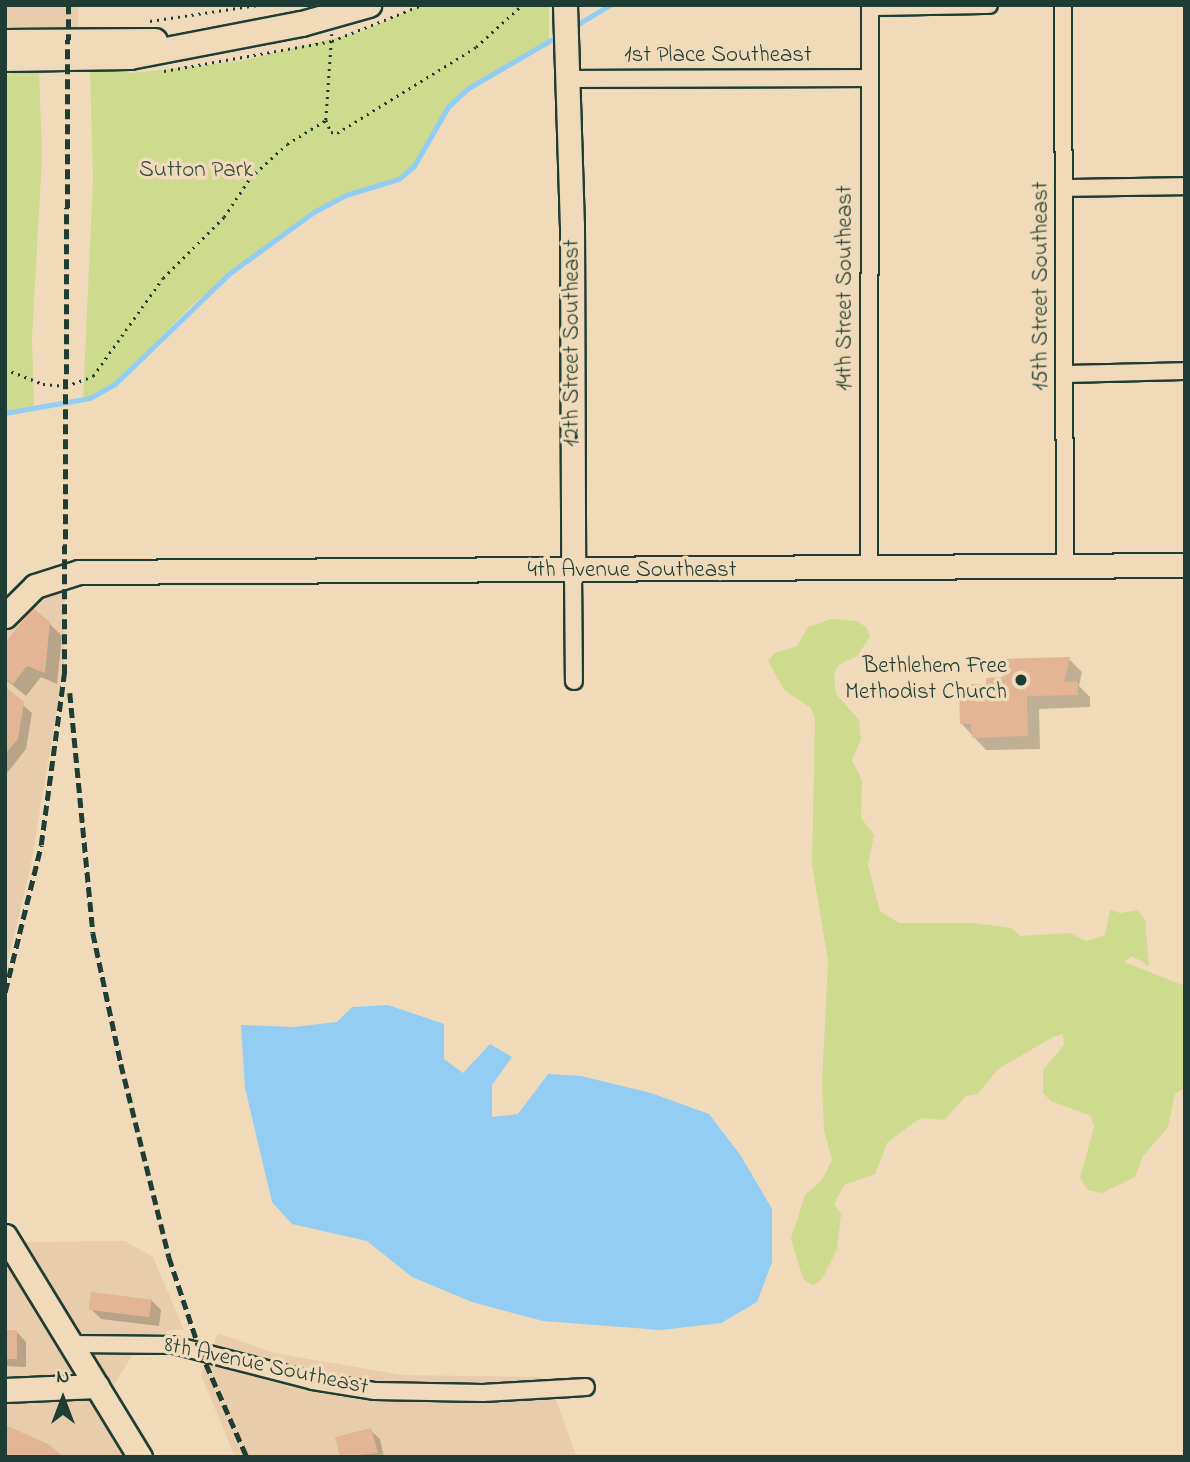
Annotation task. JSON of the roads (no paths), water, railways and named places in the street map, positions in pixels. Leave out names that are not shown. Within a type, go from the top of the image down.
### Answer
[{"type":"main road","points":[[5,59],[130,57],[332,21],[369,5]]},
{"type":"main road","points":[[5,42],[194,44]]},
{"type":"street","name":"12th Street Southeast","points":[[565,5],[568,70],[574,681]]},
{"type":"street","points":[[870,6],[989,5]]},
{"type":"street","name":"15th Street Southeast","points":[[1063,5],[1065,567]]},
{"type":"street","name":"14th Street Southeast","points":[[869,570],[870,6]]},
{"type":"street","name":"1st Place Southeast","points":[[568,70],[869,78]]},
{"type":"street","points":[[1064,188],[1185,186]]},
{"type":"street","points":[[1065,374],[1185,371]]},
{"type":"street","name":"4th Avenue Southeast","points":[[5,616],[41,583],[79,572],[573,572],[1185,565]]},
{"type":"street","points":[[5,1236],[140,1457]]},
{"type":"street","name":"8th Avenue Southeast","points":[[73,1344],[174,1345],[313,1381],[375,1391],[483,1393],[586,1387]]},
{"type":"street","points":[[5,1390],[97,1386]]},
{"type":"water","points":[[388,1005],[444,1024],[444,1059],[463,1073],[490,1044],[512,1057],[492,1085],[492,1117],[518,1114],[548,1074],[581,1076],[651,1093],[709,1114],[741,1156],[772,1209],[772,1262],[757,1302],[721,1323],[661,1330],[543,1321],[472,1302],[412,1277],[367,1241],[292,1224],[272,1202],[245,1088],[241,1025],[294,1027],[337,1022],[352,1007]]},
{"type":"waterway","points":[[575,26],[610,5]]},
{"type":"waterway","points":[[5,413],[90,398],[115,384],[230,273],[314,212],[346,195],[399,179],[414,166],[448,107],[467,89],[558,36]]},
{"type":"railway","points":[[5,992],[41,845],[64,674],[68,5]]},
{"type":"railway","points":[[70,693],[93,933],[121,1064],[169,1257],[200,1350],[247,1457]]},
{"type":"place","name":"Bethlehem Free Methodist Church","points":[[1021,680]]},
{"type":"park label","name":"Sutton Park","points":[[196,171]]}]
